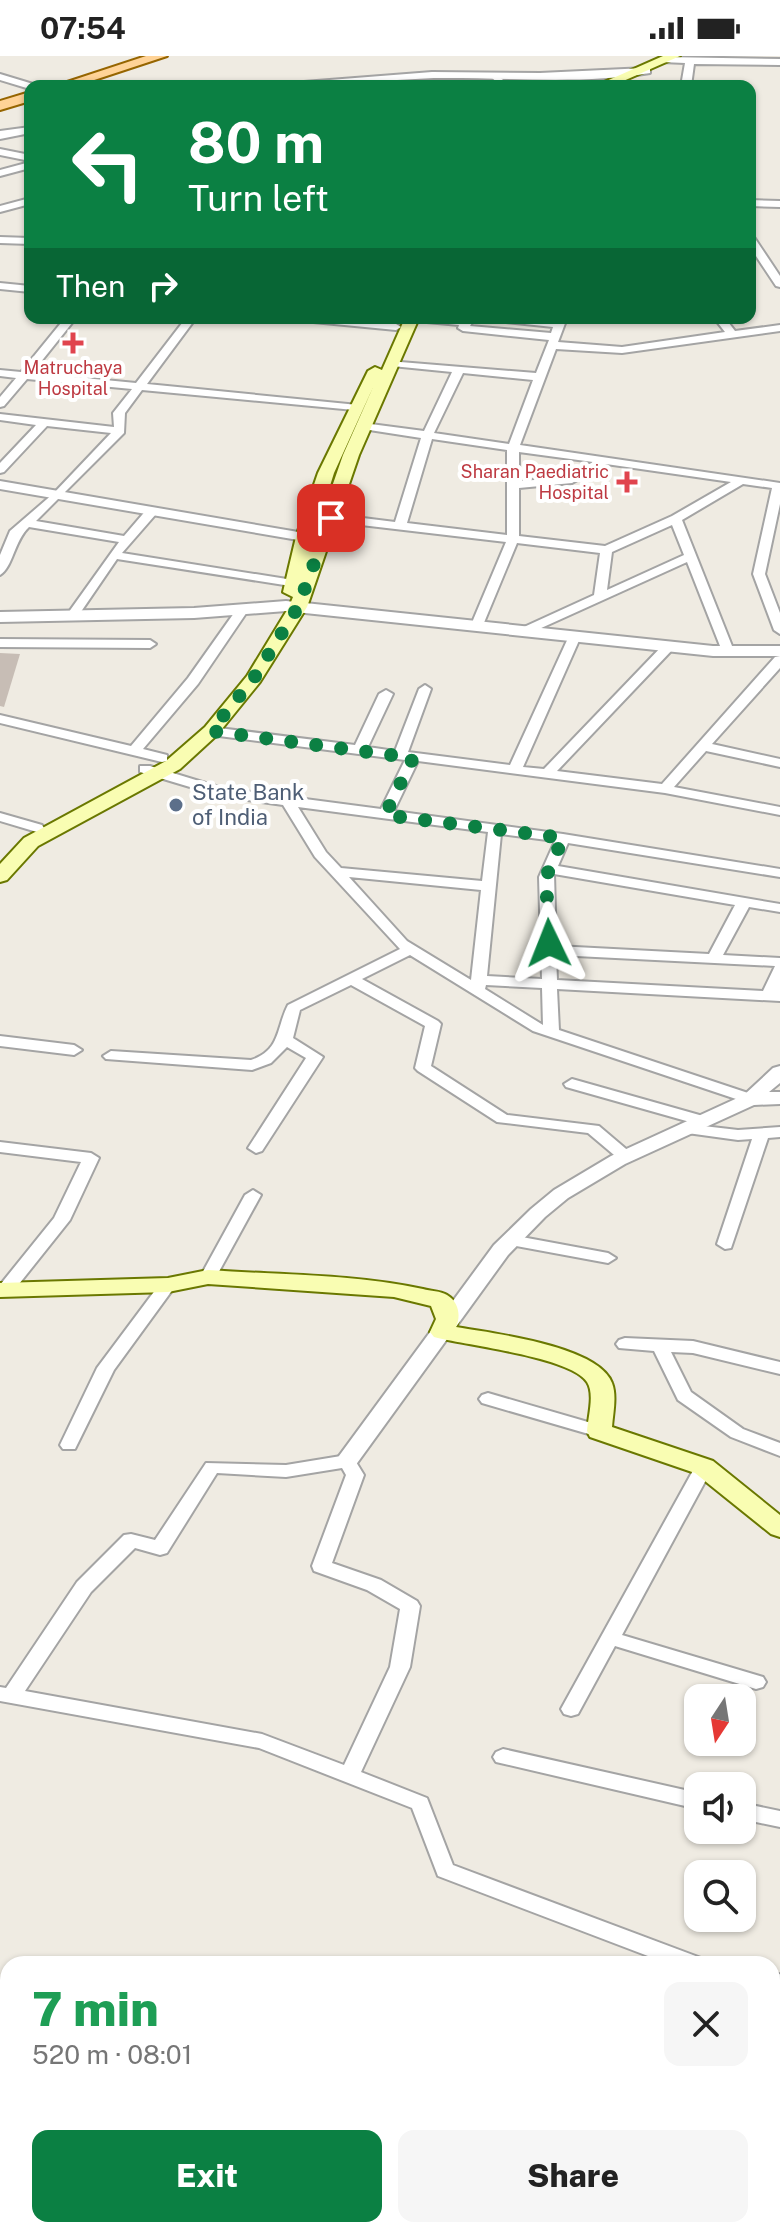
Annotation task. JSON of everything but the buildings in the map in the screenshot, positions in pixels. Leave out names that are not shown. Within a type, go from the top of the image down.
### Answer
[{"type":"main road","points":[[63,80],[141,56]]},
{"type":"main road","points":[[82,80],[160,56]]},
{"type":"main road","points":[[627,80],[678,58]]},
{"type":"main road","points":[[613,80],[632,71],[678,58]]},
{"type":"main road","points":[[0,99],[24,93]]},
{"type":"main road","points":[[0,106],[24,94]]},
{"type":"main road","points":[[0,876],[31,842],[211,731],[254,678],[292,606],[331,518],[363,426],[406,324]]},
{"type":"main road","points":[[0,860],[37,828],[155,767],[198,725],[292,606],[293,584],[304,537],[354,407],[406,324]]},
{"type":"main road","points":[[2,1290],[168,1285],[208,1277],[330,1283],[439,1300],[447,1309],[448,1319],[442,1332],[551,1356],[593,1371],[601,1382],[599,1431],[704,1467],[780,1528]]},
{"type":"street","points":[[684,80],[678,58],[780,61]]},
{"type":"street","points":[[368,80],[432,75],[646,71]]},
{"type":"street","points":[[494,76],[499,80]]},
{"type":"street","points":[[0,77],[24,88]]},
{"type":"street","points":[[0,135],[24,131]]},
{"type":"street","points":[[0,152],[24,157]]},
{"type":"street","points":[[0,173],[24,167]]},
{"type":"street","points":[[0,198],[24,202]]},
{"type":"street","points":[[0,211],[24,203]]},
{"type":"street","points":[[756,203],[780,204]]},
{"type":"street","points":[[0,211],[24,213]]},
{"type":"street","points":[[0,240],[24,241]]},
{"type":"street","points":[[756,248],[780,284]]},
{"type":"street","points":[[756,264],[780,268]]},
{"type":"street","points":[[0,286],[24,288]]},
{"type":"street","points":[[0,404],[66,324]]},
{"type":"street","points":[[0,571],[14,534],[58,495],[120,431],[119,413],[186,324]]},
{"type":"street","points":[[466,324],[463,328],[622,350],[780,328]]},
{"type":"street","points":[[477,625],[513,539],[513,449],[560,324]]},
{"type":"street","points":[[724,324],[733,335]]},
{"type":"street","points":[[392,363],[540,377]]},
{"type":"street","points":[[400,526],[427,436],[459,369]]},
{"type":"street","points":[[0,373],[354,407]]},
{"type":"street","points":[[0,417],[120,431]]},
{"type":"street","points":[[0,470],[44,422]]},
{"type":"street","points":[[363,426],[738,483],[779,486],[759,574],[780,630]]},
{"type":"street","points":[[513,485],[568,481],[602,462]]},
{"type":"street","points":[[331,518],[606,550],[676,519],[738,483]]},
{"type":"street","points":[[0,485],[304,537]]},
{"type":"street","points":[[72,616],[114,555],[152,511]]},
{"type":"street","points":[[676,519],[728,651]]},
{"type":"street","points":[[27,523],[127,540]]},
{"type":"street","points":[[0,532],[14,534]]},
{"type":"street","points":[[600,595],[606,550]]},
{"type":"street","points":[[114,555],[293,584]]},
{"type":"street","points":[[528,630],[689,557]]},
{"type":"street","points":[[0,617],[194,613],[292,606],[669,646],[780,651]]},
{"type":"street","points":[[134,751],[193,681],[243,609]]},
{"type":"street","points":[[515,770],[575,636]]},
{"type":"street","points":[[0,643],[150,644]]},
{"type":"street","points":[[547,774],[669,646]]},
{"type":"street","points":[[665,789],[780,660]]},
{"type":"street","points":[[385,815],[406,757],[425,689]]},
{"type":"street","points":[[359,751],[386,694]]},
{"type":"street","points":[[0,736],[7,721],[134,751],[155,767],[220,792],[563,838],[780,873]]},
{"type":"street","points":[[211,731],[665,789],[780,811]]},
{"type":"street","points":[[702,746],[780,763]]},
{"type":"street","points":[[289,803],[320,854],[402,944],[478,985],[538,1028],[751,1099],[780,1098]]},
{"type":"street","points":[[0,817],[37,828]]},
{"type":"street","points":[[478,985],[495,829]]},
{"type":"street","points":[[551,1033],[546,877],[563,838]]},
{"type":"street","points":[[550,869],[780,908]]},
{"type":"street","points":[[337,872],[489,886]]},
{"type":"street","points":[[714,958],[744,902]]},
{"type":"street","points":[[111,1056],[252,1065],[266,1060],[285,1040],[293,1008],[411,949]]},
{"type":"street","points":[[549,950],[780,962]]},
{"type":"street","points":[[478,985],[550,982],[774,995],[780,969]]},
{"type":"street","points":[[351,979],[433,1024],[423,1068],[503,1119],[593,1129],[626,1157]]},
{"type":"street","points":[[256,1148],[315,1057],[285,1040]]},
{"type":"street","points":[[0,1041],[74,1050]]},
{"type":"street","points":[[672,1956],[445,1870],[420,1803],[349,1775],[262,1741],[6,1695],[84,1587],[131,1540],[160,1548],[212,1467],[286,1471],[347,1461],[511,1240],[561,1194],[626,1157],[751,1099],[780,1072]]},
{"type":"street","points":[[572,1084],[695,1125],[738,1135],[780,1132]]},
{"type":"street","points":[[725,1244],[762,1133]]},
{"type":"street","points":[[0,1147],[91,1158],[62,1220],[2,1290]]},
{"type":"street","points":[[208,1277],[253,1195]]},
{"type":"street","points":[[511,1240],[608,1258]]},
{"type":"street","points":[[69,1445],[106,1368],[168,1285]]},
{"type":"street","points":[[625,1344],[693,1347],[780,1368]]},
{"type":"street","points":[[660,1346],[684,1396],[737,1433],[780,1450]]},
{"type":"street","points":[[488,1399],[599,1431]]},
{"type":"street","points":[[347,1461],[355,1475],[321,1566],[374,1585],[410,1606],[400,1667],[349,1775]]},
{"type":"street","points":[[571,1709],[704,1467]]},
{"type":"street","points":[[610,1638],[756,1682]]},
{"type":"street","points":[[503,1757],[684,1798]]},
{"type":"street","points":[[756,1814],[780,1819]]},
{"type":"place","name":"Matruchaya Hospital","points":[[73,343]]},
{"type":"place","name":"Sharan Paediatric Hospital","points":[[627,482]]},
{"type":"place","name":"State Bank of India","points":[[176,805]]},
{"type":"route","points":[[331,518],[298,607],[254,678],[211,731],[413,758],[385,815],[563,838],[546,877],[549,943]]}]
